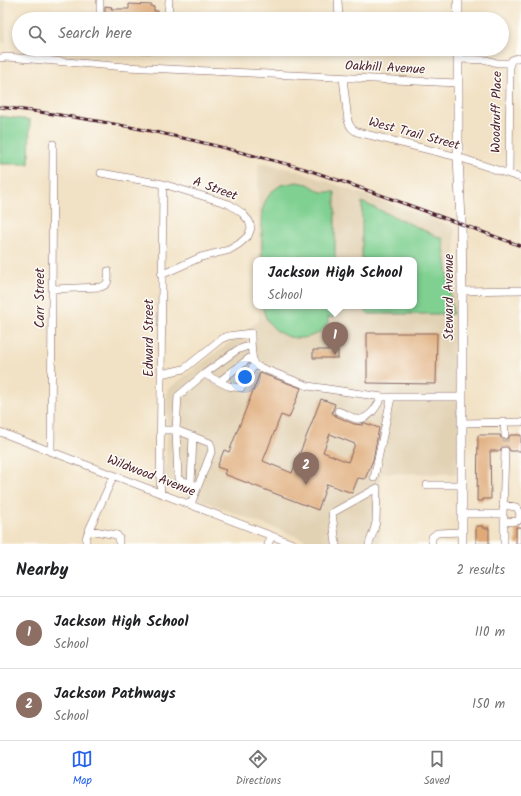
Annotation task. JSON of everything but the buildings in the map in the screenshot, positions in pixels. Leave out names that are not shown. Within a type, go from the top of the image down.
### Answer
[{"type":"main road","points":[[458,0],[458,12]]},
{"type":"main road","name":"Steward Avenue","points":[[458,56],[458,157],[462,291],[462,544]]},
{"type":"street","points":[[100,0],[100,12]]},
{"type":"street","points":[[168,12],[169,0]]},
{"type":"street","points":[[338,0],[339,12]]},
{"type":"street","name":"Oakhill Avenue","points":[[0,58],[7,57],[126,67],[457,83]]},
{"type":"street","name":"Woodruff Place","points":[[509,174],[510,63],[512,60],[521,58]]},
{"type":"street","points":[[458,60],[487,60],[497,63],[510,63]]},
{"type":"street","name":"West Trail Street","points":[[343,78],[349,125],[357,132],[458,157],[521,178]]},
{"type":"street","name":"Carr Street","points":[[51,452],[53,144]]},
{"type":"street","name":"A Street","points":[[102,173],[163,184],[229,204],[242,213],[249,221],[251,228],[248,236],[239,244],[229,250],[201,257],[161,275]]},
{"type":"street","name":"Edward Street","points":[[161,493],[161,275],[163,184]]},
{"type":"street","points":[[52,289],[106,286],[108,283],[108,271]]},
{"type":"street","points":[[462,291],[521,290]]},
{"type":"street","points":[[161,374],[184,369],[221,339],[228,336],[251,333],[254,365],[241,388],[228,386],[204,374]]},
{"type":"street","points":[[194,485],[178,479],[176,430],[178,396],[204,374],[237,350],[251,344]]},
{"type":"street","points":[[220,381],[252,356]]},
{"type":"street","points":[[254,365],[308,386],[382,398],[462,398]]},
{"type":"street","points":[[338,411],[361,419],[368,416],[382,398]]},
{"type":"street","points":[[374,478],[392,398]]},
{"type":"street","points":[[504,422],[505,435]]},
{"type":"street","points":[[462,423],[521,422]]},
{"type":"street","points":[[161,430],[176,430],[210,443],[212,450],[194,485]]},
{"type":"street","name":"Wildwood Avenue","points":[[0,432],[293,544]]},
{"type":"street","points":[[191,504],[194,485],[193,436]]},
{"type":"street","points":[[504,544],[503,505],[505,451]]},
{"type":"street","points":[[86,544],[86,538],[89,530],[114,475]]},
{"type":"street","points":[[427,485],[462,485]]},
{"type":"street","points":[[336,544],[332,513],[377,488],[376,522],[369,544]]},
{"type":"street","points":[[503,505],[516,507],[519,510],[520,517],[518,521],[504,522]]},
{"type":"street","points":[[462,514],[504,514]]},
{"type":"street","points":[[89,530],[117,535],[119,538],[119,544]]},
{"type":"street","points":[[432,544],[432,538],[438,533],[462,532]]},
{"type":"street","points":[[268,544],[272,536]]},
{"type":"shaded area","points":[[0,0],[5,0],[6,43],[0,42]]},
{"type":"shaded area","points":[[258,163],[294,170],[455,227],[460,474],[381,473],[380,544],[316,544],[166,487],[167,390],[259,320],[259,309],[417,309],[417,257],[259,257]]},
{"type":"green space","points":[[0,116],[30,120],[29,164],[0,164]]},
{"type":"green space","points":[[297,182],[308,184],[321,192],[335,192],[335,257],[262,257],[262,211],[271,192],[281,185]]},
{"type":"green space","points":[[362,202],[443,239],[453,314],[369,314],[364,309],[417,309],[417,257],[362,257]]},
{"type":"green space","points":[[263,309],[334,309],[334,318],[328,317],[328,323],[320,332],[305,338],[290,337],[283,334],[276,330],[266,318]]},
{"type":"tunnel","points":[[505,435],[505,451]]},
{"type":"railway","points":[[0,107],[96,121],[160,133],[292,165],[521,246]]},
{"type":"place","name":"Jackson High School","points":[[335,355]]},
{"type":"place","name":"Jackson Pathways","points":[[306,485]]}]
